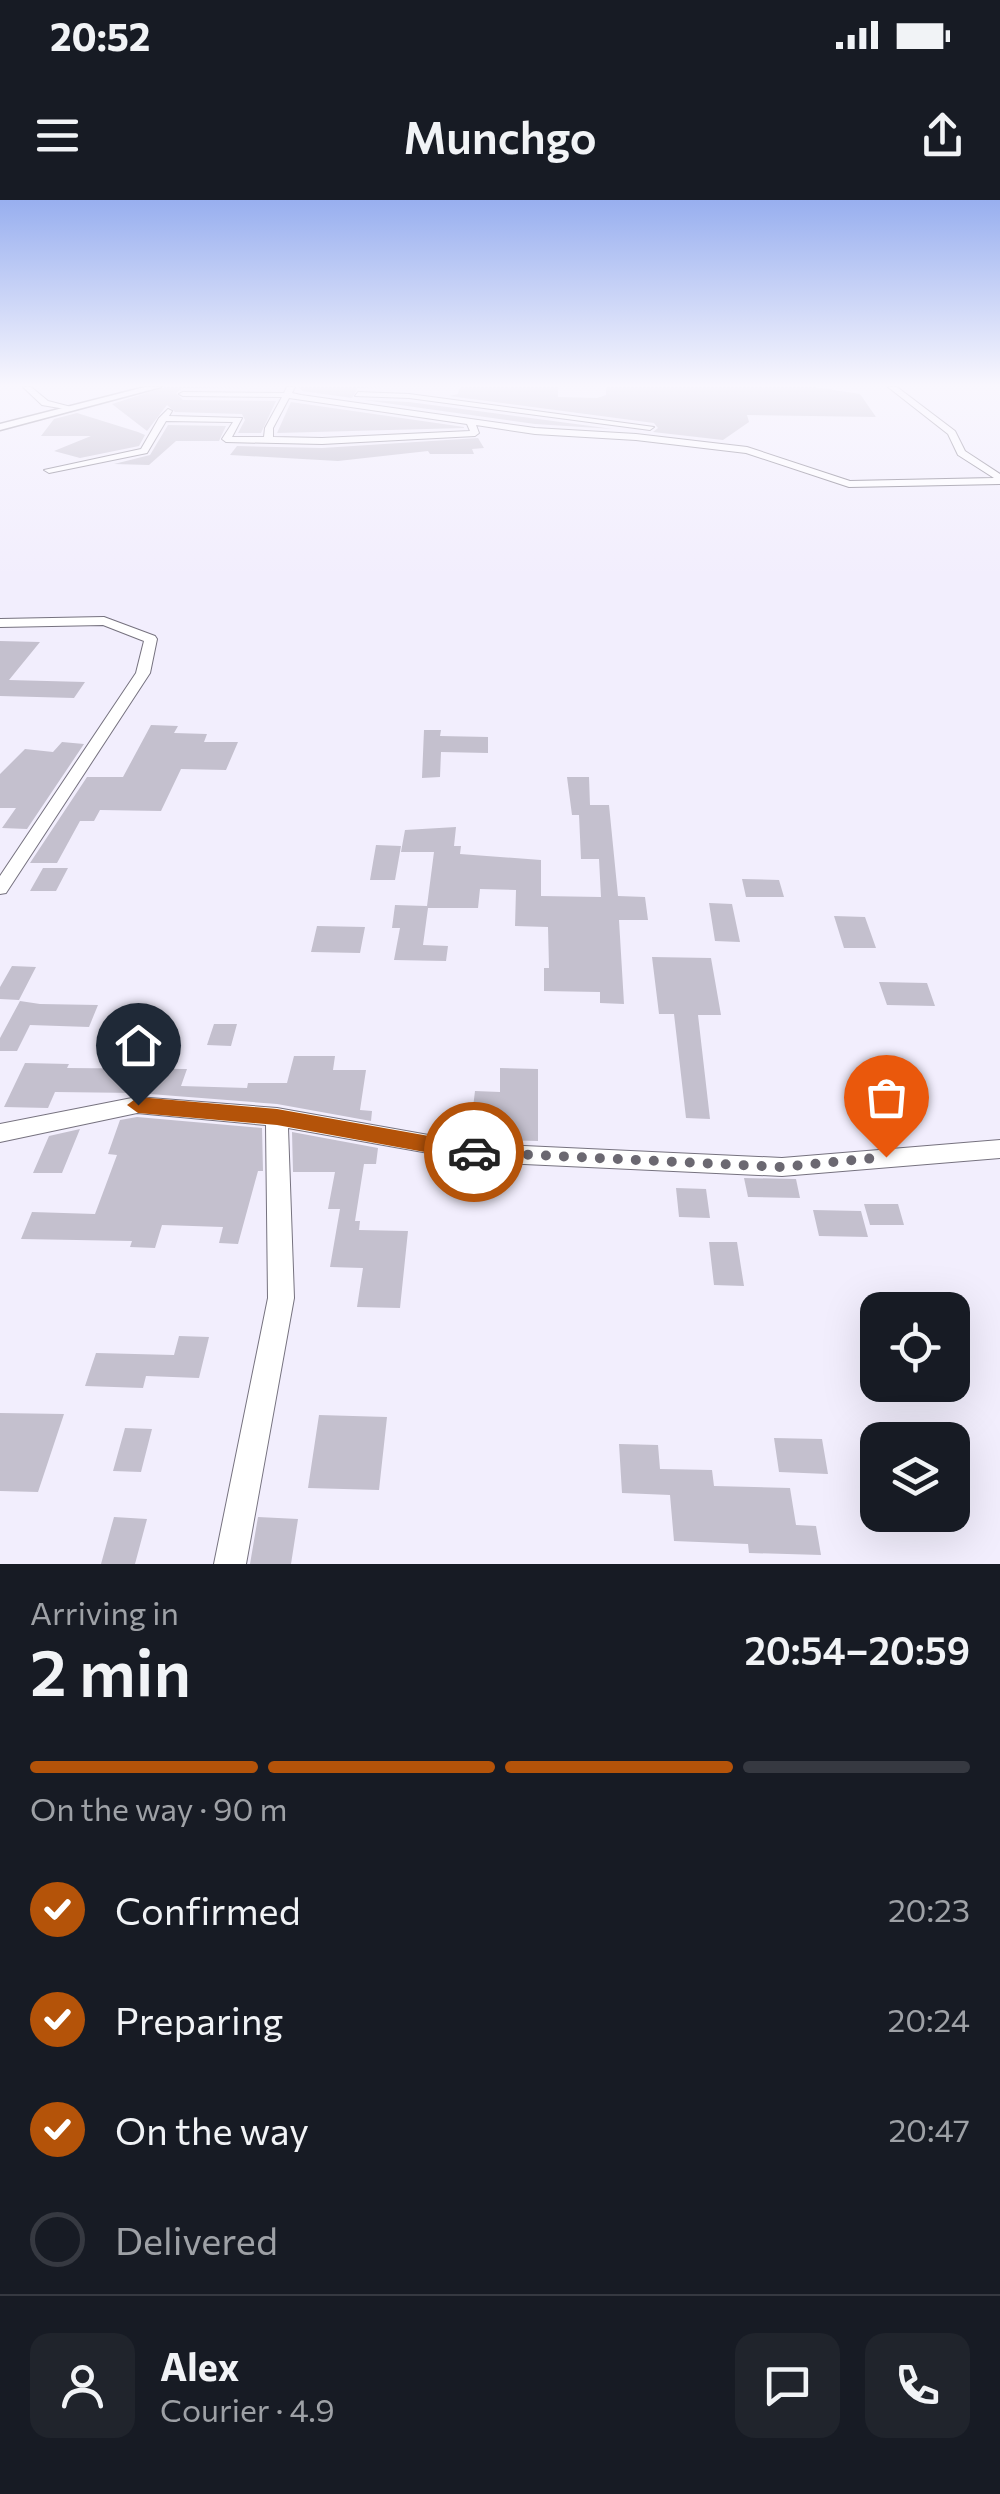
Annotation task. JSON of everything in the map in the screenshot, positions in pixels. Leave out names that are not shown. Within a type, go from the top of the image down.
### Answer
[{"type":"street","points":[[49,470],[141,451]]},
{"type":"street","points":[[750,451],[849,484],[1000,479]]},
{"type":"street","points":[[960,451],[1000,479]]},
{"type":"street","points":[[0,623],[104,621],[151,639],[143,674],[0,890]]},
{"type":"street","points":[[0,1132],[138,1105],[277,1117],[479,1153],[763,1166],[1000,1149]]},
{"type":"street","points":[[230,1564],[281,1298],[277,1117]]},
{"type":"building","points":[[55,451],[116,451],[80,458]]},
{"type":"building","points":[[153,451],[165,451],[149,465],[114,464],[150,455]]},
{"type":"building","points":[[233,451],[473,451],[474,454],[428,451],[338,461],[230,455]]},
{"type":"building","points":[[0,641],[40,642],[9,680],[85,682],[74,698],[0,696]]},
{"type":"building","points":[[151,725],[178,726],[174,733],[207,734],[204,742],[238,742],[226,770],[181,769],[161,811],[100,810],[94,821],[80,821],[57,863],[30,863],[87,777],[123,777]]},
{"type":"building","points":[[424,730],[441,730],[440,736],[488,737],[488,753],[441,752],[440,777],[422,778]]},
{"type":"building","points":[[62,742],[84,744],[27,829],[2,828],[16,808],[0,808],[0,774],[25,749],[53,752]]},
{"type":"building","points":[[567,777],[589,777],[590,805],[609,805],[618,896],[645,897],[648,920],[619,920],[624,1004],[600,1003],[600,992],[544,991],[544,968],[549,968],[548,927],[515,926],[516,890],[480,889],[478,908],[428,908],[423,945],[448,946],[446,961],[394,960],[400,928],[392,928],[395,905],[427,906],[434,852],[401,852],[405,830],[456,827],[454,846],[461,846],[460,854],[541,860],[541,896],[601,897],[599,859],[581,859],[579,815],[572,815]]},
{"type":"building","points":[[376,845],[401,846],[395,880],[370,880]]},
{"type":"building","points":[[43,868],[68,868],[56,891],[30,891]]},
{"type":"building","points":[[742,879],[779,880],[784,897],[746,897]]},
{"type":"building","points":[[709,903],[732,904],[740,942],[715,941]]},
{"type":"building","points":[[834,916],[865,917],[876,948],[844,948]]},
{"type":"building","points":[[317,926],[365,927],[360,953],[311,952]]},
{"type":"building","points":[[652,957],[711,958],[721,1015],[698,1015],[710,1119],[686,1118],[674,1014],[659,1014]]},
{"type":"building","points":[[12,966],[36,967],[19,1000],[0,999],[0,987]]},
{"type":"building","points":[[879,982],[927,983],[935,1006],[887,1005]]},
{"type":"building","points":[[20,1001],[98,1005],[89,1027],[30,1025],[17,1051],[0,1051],[0,1038]]},
{"type":"building","points":[[214,1024],[237,1024],[231,1046],[207,1045]]},
{"type":"building","points":[[294,1056],[335,1056],[333,1070],[366,1070],[360,1110],[372,1111],[371,1121],[277,1104],[137,1093],[55,1092],[48,1108],[4,1107],[25,1063],[69,1064],[67,1068],[187,1069],[181,1086],[247,1088],[248,1083],[287,1083]]},
{"type":"building","points":[[500,1068],[538,1069],[538,1141],[503,1140],[504,1134],[470,1132],[475,1091],[500,1092]]},
{"type":"building","points":[[137,1117],[262,1128],[263,1171],[258,1171],[238,1244],[219,1243],[223,1227],[162,1225],[155,1248],[130,1247],[132,1241],[21,1239],[32,1212],[95,1214],[117,1155],[108,1154],[120,1120]]},
{"type":"building","points":[[80,1129],[62,1173],[33,1173],[49,1136]]},
{"type":"building","points":[[292,1132],[378,1148],[376,1164],[364,1164],[355,1221],[360,1221],[359,1230],[408,1231],[400,1308],[357,1307],[363,1268],[330,1267],[340,1209],[328,1209],[335,1172],[293,1172]]},
{"type":"building","points":[[744,1178],[796,1179],[800,1198],[748,1197]]},
{"type":"building","points":[[676,1188],[706,1189],[710,1218],[679,1217]]},
{"type":"building","points":[[864,1204],[898,1204],[904,1225],[870,1225]]},
{"type":"building","points":[[813,1210],[861,1211],[868,1237],[819,1236]]},
{"type":"building","points":[[709,1242],[737,1242],[744,1286],[714,1285]]},
{"type":"building","points":[[179,1336],[209,1337],[199,1378],[146,1376],[143,1388],[85,1386],[96,1353],[174,1355]]},
{"type":"building","points":[[0,1413],[64,1414],[38,1492],[0,1491]]},
{"type":"building","points":[[319,1415],[387,1417],[379,1490],[308,1488]]},
{"type":"building","points":[[125,1428],[152,1429],[141,1472],[113,1471]]},
{"type":"building","points":[[774,1438],[822,1439],[828,1474],[779,1472]]},
{"type":"building","points":[[619,1444],[658,1445],[660,1469],[712,1470],[714,1486],[790,1488],[796,1525],[816,1526],[821,1555],[749,1553],[748,1544],[674,1541],[670,1495],[622,1493]]},
{"type":"building","points":[[114,1517],[147,1519],[135,1564],[101,1564]]},
{"type":"building","points":[[258,1517],[298,1519],[291,1564],[250,1564]]},
{"type":"way so far","points":[[474,1152],[782,1167],[886,1157]]},
{"type":"route","points":[[138,1105],[277,1117],[474,1152]]}]
